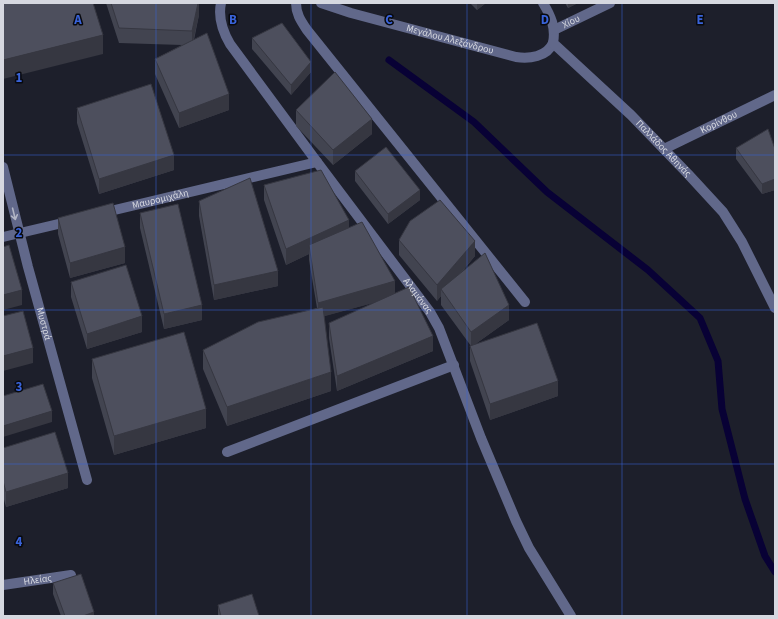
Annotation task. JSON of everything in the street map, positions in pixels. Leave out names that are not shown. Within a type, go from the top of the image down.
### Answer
[{"type":"street","name":"Αλαμάνας","points":[[222,3],[220,7],[222,25],[230,44],[430,312],[439,328],[481,438],[516,521],[529,548],[571,616]]},
{"type":"street","points":[[296,3],[296,10],[299,18],[307,30],[525,302]]},
{"type":"street","name":"Μεγάλου Αλεξάνδρου","points":[[321,3],[351,8],[516,57],[536,57],[552,46],[553,43]]},
{"type":"street","points":[[543,3],[554,30],[553,43]]},
{"type":"street","name":"Χίου","points":[[554,30],[610,3]]},
{"type":"street","name":"Παλλάδος Αθηνάς","points":[[553,43],[631,115],[723,212],[742,242],[775,308]]},
{"type":"street","name":"Κορίνθου","points":[[664,149],[775,96]]},
{"type":"street","name":"Μαυρομιχάλη","points":[[96,215],[317,162]]},
{"type":"street","name":"Μυστρά","points":[[3,167],[19,233],[87,480]]},
{"type":"street","points":[[3,237],[80,218]]},
{"type":"street","points":[[227,452],[454,365]]},
{"type":"street","name":"Ηλείας","points":[[3,585],[71,575]]},
{"type":"building","points":[[3,3],[93,3],[103,35],[3,60]]},
{"type":"building","points":[[111,3],[198,3],[192,31],[119,28]]},
{"type":"building","points":[[282,23],[311,62],[291,85],[252,38]]},
{"type":"building","points":[[207,33],[229,94],[179,113],[155,59]]},
{"type":"building","points":[[335,72],[372,119],[333,150],[296,110]]},
{"type":"building","points":[[151,84],[174,155],[99,179],[77,108]]},
{"type":"building","points":[[768,129],[775,149],[775,179],[762,184],[736,148]]},
{"type":"building","points":[[386,147],[420,190],[388,214],[355,171]]},
{"type":"building","points":[[321,170],[349,220],[286,249],[264,185]]},
{"type":"building","points":[[250,178],[278,271],[214,285],[199,201]]},
{"type":"building","points":[[440,200],[475,241],[437,285],[399,240],[410,221]]},
{"type":"building","points":[[113,203],[125,247],[70,263],[58,218]]},
{"type":"building","points":[[178,204],[202,305],[164,314],[140,213]]},
{"type":"building","points":[[362,222],[395,281],[318,303],[309,245]]},
{"type":"building","points":[[9,245],[22,290],[3,295],[3,247]]},
{"type":"building","points":[[485,253],[509,305],[471,332],[441,289]]},
{"type":"building","points":[[126,265],[142,316],[87,334],[71,282]]},
{"type":"building","points":[[409,287],[433,336],[337,376],[329,323]]},
{"type":"building","points":[[323,307],[331,372],[227,407],[203,350],[258,322]]},
{"type":"building","points":[[23,311],[33,348],[3,356],[3,316]]},
{"type":"building","points":[[537,323],[558,381],[490,404],[470,346]]},
{"type":"building","points":[[184,332],[206,409],[114,436],[92,359]]},
{"type":"building","points":[[43,384],[52,411],[3,426],[3,396]]},
{"type":"building","points":[[55,432],[68,473],[6,492],[3,481],[3,448]]},
{"type":"building","points":[[81,574],[94,612],[83,616],[65,616],[53,583]]},
{"type":"building","points":[[252,594],[259,616],[221,616],[218,605]]},
{"type":"waterway","points":[[389,60],[474,122],[547,192],[648,270],[700,318],[718,361],[722,409],[745,499],[765,556],[775,572]]}]
